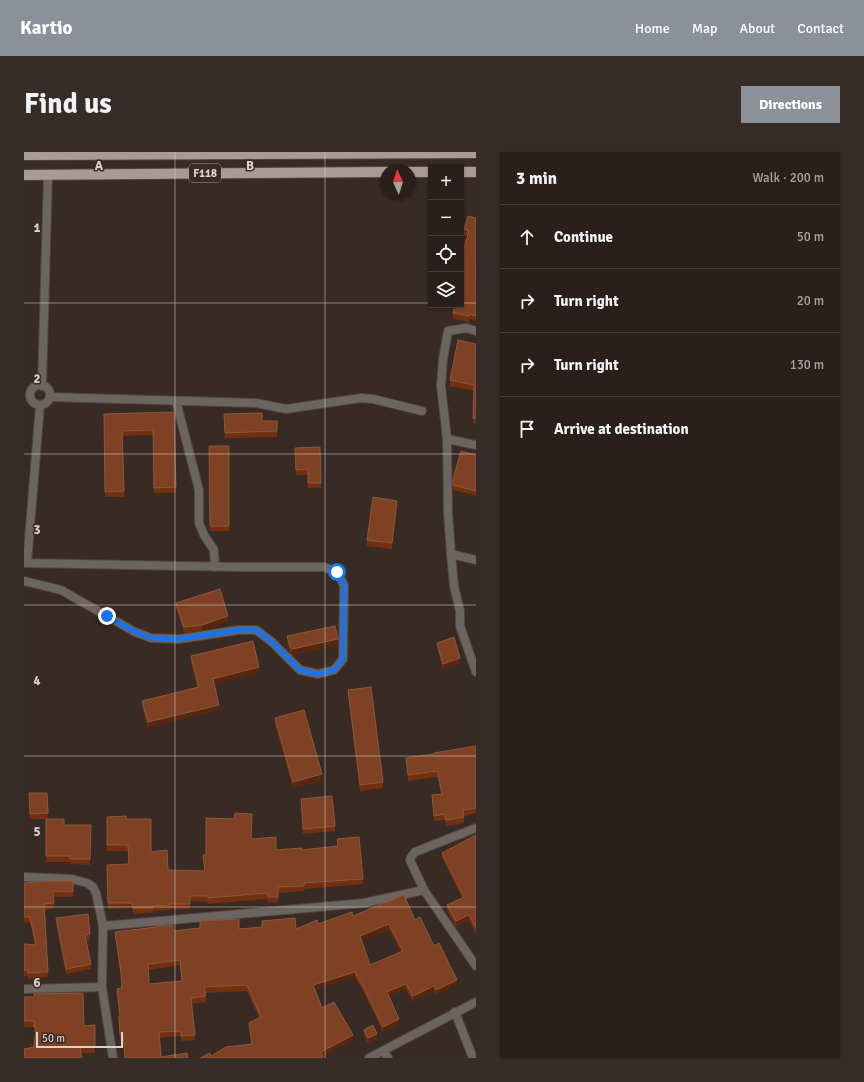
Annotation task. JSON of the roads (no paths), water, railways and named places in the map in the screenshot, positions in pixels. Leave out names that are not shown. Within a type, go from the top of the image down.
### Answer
[{"type":"main road","name":"F118","points":[[24,155],[476,153]]},
{"type":"main road","name":"F118","points":[[24,175],[380,172]]},
{"type":"main road","points":[[416,172],[428,172]]},
{"type":"main road","points":[[464,172],[476,172]]},
{"type":"street","points":[[42,386],[48,174]]},
{"type":"street","points":[[476,331],[466,328],[448,331],[443,359],[441,386],[447,439],[448,512],[454,586],[460,612],[460,626],[476,672]]},
{"type":"street","points":[[42,386],[47,388],[50,397],[48,401],[40,405],[33,402],[27,395],[34,387],[42,386]]},
{"type":"street","points":[[50,397],[256,403],[286,409],[361,398],[373,399],[422,411]]},
{"type":"street","points":[[176,401],[199,490],[199,523],[204,535],[214,550],[215,567]]},
{"type":"street","points":[[24,581],[61,590],[135,632],[151,638],[180,639],[239,630],[256,630],[272,642],[300,670],[318,674],[334,670],[343,659],[344,585],[337,572],[324,567],[215,567],[26,563],[40,405]]},
{"type":"street","points":[[447,439],[476,445]]},
{"type":"street","points":[[451,554],[476,560]]},
{"type":"street","points":[[476,828],[420,850],[412,855],[410,860],[424,890],[476,966]]},
{"type":"street","points":[[24,877],[72,879],[87,883],[94,888],[103,926],[102,987],[113,1058]]},
{"type":"street","points":[[103,926],[364,902],[424,890]]},
{"type":"street","points":[[24,990],[102,987]]},
{"type":"street","points":[[369,1058],[476,1002]]},
{"type":"street","points":[[455,1012],[473,1058]]},
{"type":"street","points":[[383,1050],[388,1058]]}]
